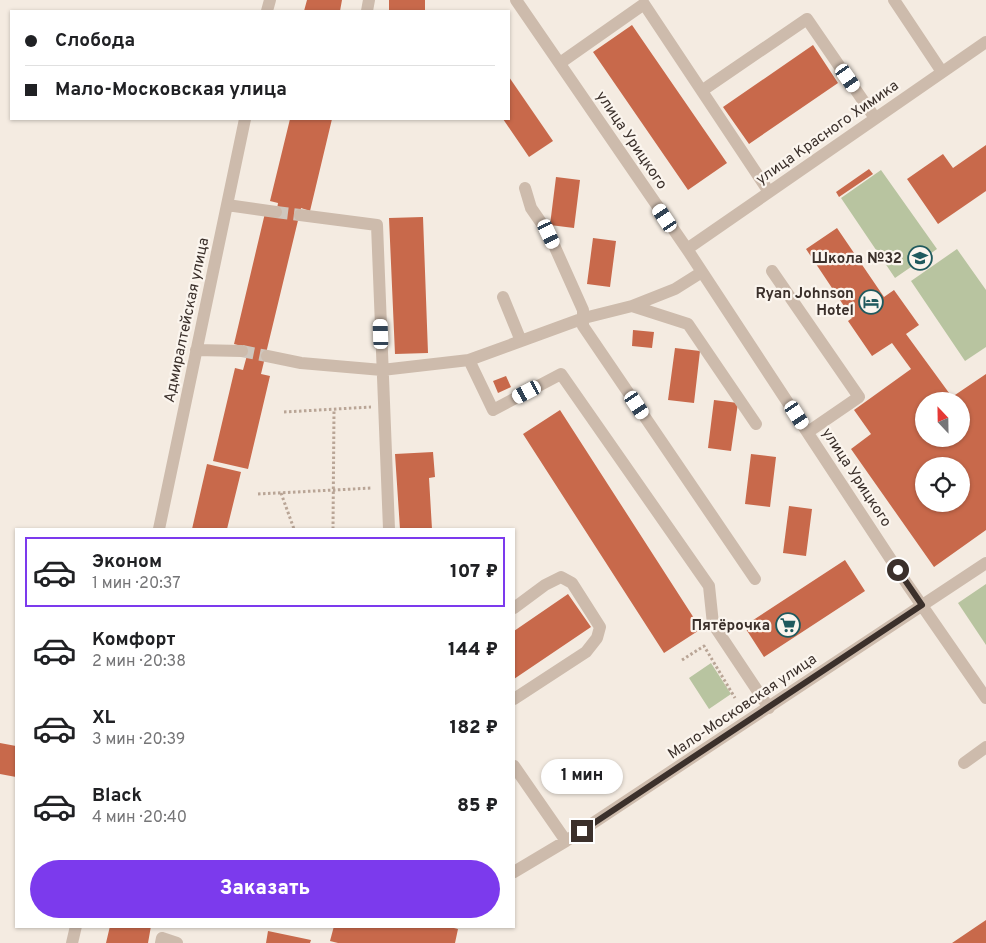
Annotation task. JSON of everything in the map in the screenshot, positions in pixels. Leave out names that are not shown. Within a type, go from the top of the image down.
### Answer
[{"type":"street","name":"улица Урицкого","points":[[516,0],[687,249],[922,605],[986,698]]},
{"type":"street","points":[[894,0],[942,72]]},
{"type":"street","points":[[560,63],[644,4],[770,192]]},
{"type":"street","points":[[703,90],[807,19],[875,118]]},
{"type":"street","name":"улица Красного Химика","points":[[687,249],[986,42]]},
{"type":"street","name":"Адмиралтейская улица","points":[[159,528],[245,120]]},
{"type":"street","points":[[526,188],[531,208],[549,234],[583,310],[583,326],[755,579]]},
{"type":"street","points":[[227,205],[276,212]]},
{"type":"street","points":[[300,215],[377,225],[389,528]]},
{"type":"street","points":[[772,270],[859,396],[808,432]]},
{"type":"street","points":[[267,356],[301,363],[382,370],[470,360],[584,318],[632,306],[675,289],[702,272]]},
{"type":"street","points":[[503,297],[521,341]]},
{"type":"street","points":[[632,306],[688,324],[756,424]]},
{"type":"street","points":[[196,350],[242,350]]},
{"type":"street","points":[[470,360],[493,410],[561,374],[709,586],[713,624],[770,708]]},
{"type":"street","name":"Мало-Московская улица","points":[[515,871],[566,841],[770,708],[986,563]]},
{"type":"street","points":[[515,607],[545,585],[561,577],[572,583],[596,617],[600,627],[597,638],[586,652],[515,698]]},
{"type":"street","points":[[964,763],[986,747]]},
{"type":"street","points":[[515,767],[566,841]]},
{"type":"street","points":[[72,943],[76,928]]},
{"type":"street","points":[[161,943],[162,938],[177,943]]},
{"type":"path","points":[[284,412],[384,406]]},
{"type":"path","points":[[333,528],[334,410]]},
{"type":"path","points":[[258,494],[388,487]]},
{"type":"path","points":[[281,493],[294,528]]},
{"type":"path","points":[[682,660],[704,646],[735,698]]},
{"type":"green space","points":[[881,170],[937,249],[895,278],[841,198]]},
{"type":"green space","points":[[957,249],[986,290],[986,347],[965,361],[911,281]]},
{"type":"green space","points":[[986,584],[986,645],[958,603]]},
{"type":"green space","points":[[711,663],[731,694],[709,709],[689,678]]},
{"type":"building","points":[[307,0],[342,0],[340,10],[304,10]]},
{"type":"building","points":[[389,0],[425,0],[425,10],[389,10]]},
{"type":"building","points":[[632,25],[727,163],[688,190],[593,52]]},
{"type":"building","points":[[813,45],[838,83],[749,144],[723,107]]},
{"type":"building","points":[[510,78],[553,141],[529,157],[504,120],[510,120]]},
{"type":"building","points":[[290,120],[332,120],[310,211],[301,208],[261,374],[270,376],[248,469],[213,461],[235,368],[243,370],[249,348],[234,344],[265,213],[276,216],[278,203],[270,201]]},
{"type":"building","points":[[986,145],[986,191],[938,224],[907,179],[943,154],[953,168]]},
{"type":"building","points":[[869,169],[873,174],[839,197],[836,192]]},
{"type":"building","points":[[556,177],[580,180],[574,228],[550,225]]},
{"type":"building","points":[[423,217],[428,353],[395,354],[389,218]]},
{"type":"building","points":[[837,228],[884,297],[894,290],[919,325],[906,334],[948,392],[915,392],[915,448],[970,448],[970,392],[959,392],[986,374],[986,530],[934,567],[851,449],[871,434],[854,410],[911,369],[892,343],[872,356],[848,321],[852,318],[806,249]]},
{"type":"building","points":[[593,238],[616,241],[610,287],[587,284]]},
{"type":"building","points":[[633,330],[654,332],[652,348],[632,346]]},
{"type":"building","points":[[675,348],[700,351],[694,403],[668,400]]},
{"type":"building","points":[[506,376],[511,387],[498,393],[493,381]]},
{"type":"building","points":[[714,400],[738,403],[731,451],[708,448]]},
{"type":"building","points":[[560,410],[701,629],[664,653],[523,434]]},
{"type":"building","points":[[433,452],[435,477],[429,478],[432,528],[400,528],[395,454]]},
{"type":"building","points":[[751,454],[776,457],[770,507],[745,504]]},
{"type":"building","points":[[207,464],[241,472],[227,528],[192,528]]},
{"type":"building","points":[[789,506],[812,509],[806,556],[783,553]]},
{"type":"building","points":[[845,560],[865,591],[764,657],[744,626]]},
{"type":"building","points":[[568,594],[591,627],[515,678],[515,630]]},
{"type":"building","points":[[0,743],[15,746],[15,777],[0,774]]},
{"type":"building","points":[[986,920],[986,943],[952,943]]},
{"type":"building","points":[[110,928],[151,928],[148,943],[106,943]]},
{"type":"building","points":[[333,928],[458,929],[455,943],[338,943],[330,941]]},
{"type":"building","points":[[268,931],[311,940],[310,943],[266,943]]},
{"type":"tunnel","points":[[276,212],[300,215]]},
{"type":"tunnel","points":[[242,351],[267,356]]},
{"type":"place","name":"Школа №32","points":[[920,258]]},
{"type":"place","name":"Ryan Johnson Hotel","points":[[871,302]]},
{"type":"place","name":"Пятёрочка","points":[[788,625]]},
{"type":"route","points":[[582,831],[770,708],[922,605],[898,570]]}]
